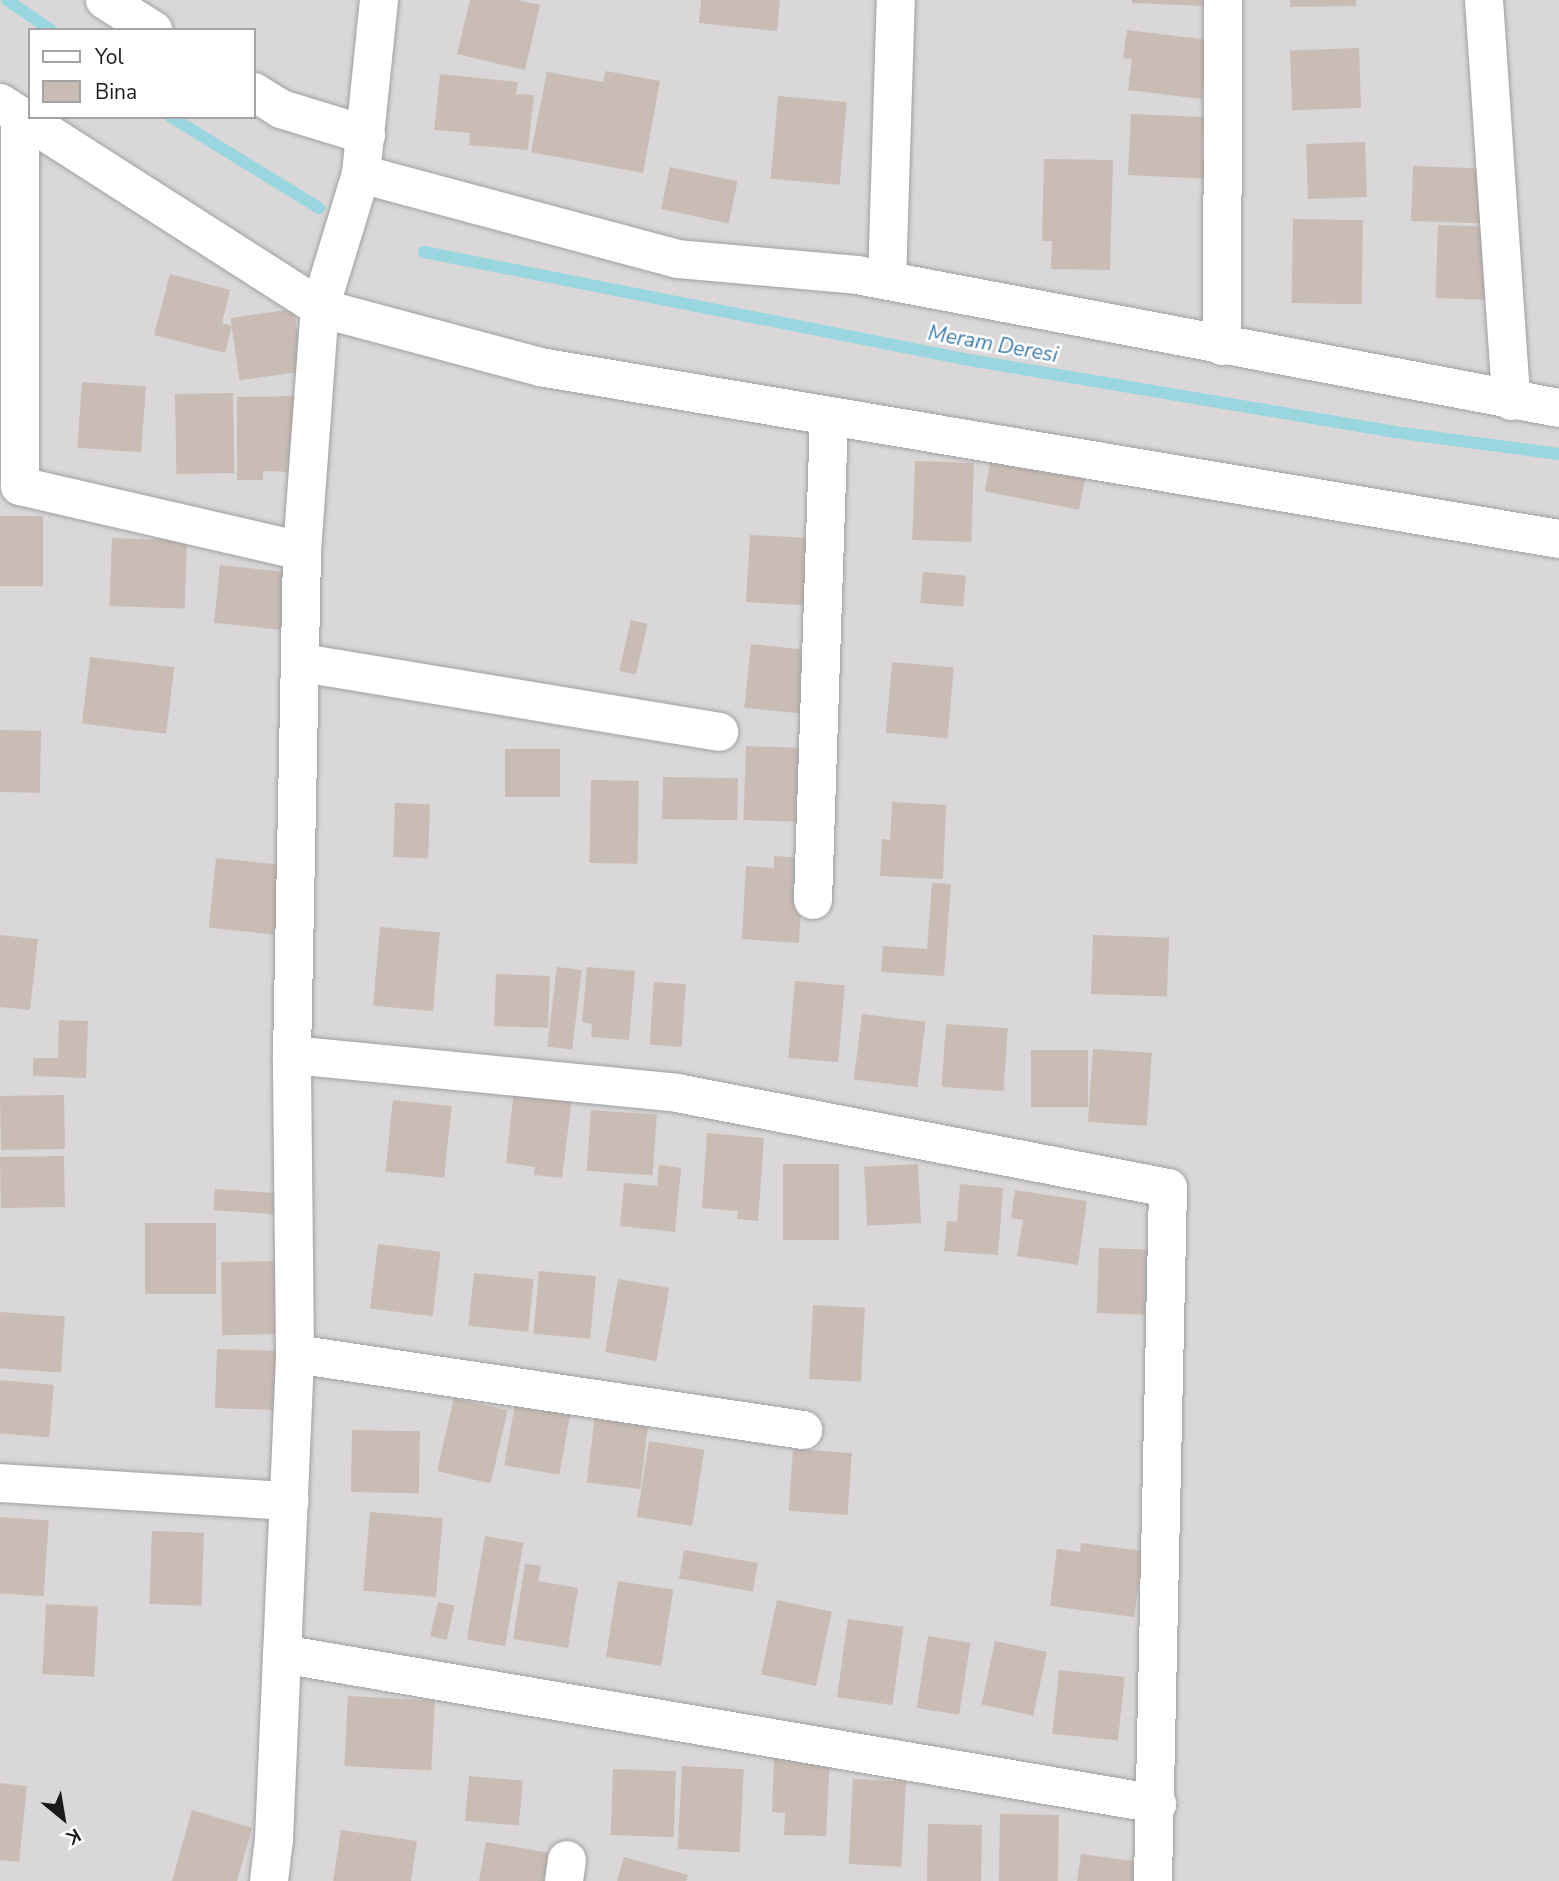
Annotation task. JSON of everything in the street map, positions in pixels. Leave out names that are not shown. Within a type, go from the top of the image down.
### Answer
[{"type":"street","points":[[105,0],[150,28]]},
{"type":"street","points":[[269,1881],[295,1354],[292,1055],[303,663],[302,551],[320,308],[361,174],[379,0]]},
{"type":"street","points":[[887,280],[896,0]]},
{"type":"street","points":[[1222,346],[1223,0]]},
{"type":"street","points":[[1484,0],[1511,401]]},
{"type":"street","points":[[256,93],[281,109],[366,135]]},
{"type":"street","points":[[10,110],[320,308],[540,367],[829,418],[1559,539]]},
{"type":"street","points":[[10,110],[20,486],[302,551]]},
{"type":"street","points":[[361,174],[678,259],[887,280],[1222,346],[1559,408]]},
{"type":"street","points":[[813,900],[829,418]]},
{"type":"street","points":[[303,663],[719,732]]},
{"type":"street","points":[[292,1055],[677,1093],[1168,1188],[1157,1804],[1153,1881]]},
{"type":"street","points":[[295,1354],[803,1430]]},
{"type":"street","points":[[0,1483],[289,1501]]},
{"type":"street","points":[[282,1654],[1157,1804]]},
{"type":"shaded area","points":[[0,0],[1559,0],[1559,1881],[0,1881]]},
{"type":"building","points":[[470,0],[517,0],[540,5],[525,70],[457,54]]},
{"type":"building","points":[[701,0],[780,0],[777,31],[699,23]]},
{"type":"building","points":[[1132,0],[1205,0],[1205,6],[1132,3]]},
{"type":"building","points":[[1290,0],[1356,0],[1356,6],[1290,7]]},
{"type":"building","points":[[1127,30],[1209,40],[1202,99],[1128,90],[1132,59],[1123,58]]},
{"type":"building","points":[[1359,48],[1361,108],[1292,110],[1290,50]]},
{"type":"building","points":[[606,71],[660,81],[643,173],[531,152],[547,72],[603,82]]},
{"type":"building","points":[[440,74],[518,82],[516,94],[534,95],[528,150],[469,145],[470,133],[434,130]]},
{"type":"building","points":[[778,96],[847,102],[840,185],[771,179]]},
{"type":"building","points":[[1131,114],[1204,117],[1202,157],[1213,158],[1212,179],[1128,175]]},
{"type":"building","points":[[1365,142],[1367,197],[1308,199],[1306,144]]},
{"type":"building","points":[[1044,159],[1113,160],[1110,270],[1051,269],[1052,241],[1042,241]]},
{"type":"building","points":[[1413,166],[1489,169],[1487,224],[1411,221]]},
{"type":"building","points":[[670,167],[737,181],[729,223],[661,209]]},
{"type":"building","points":[[1293,219],[1363,220],[1362,304],[1292,303]]},
{"type":"building","points":[[1438,225],[1493,227],[1490,300],[1435,298]]},
{"type":"building","points":[[170,274],[230,290],[222,323],[232,326],[225,353],[154,335]]},
{"type":"building","points":[[294,309],[303,371],[239,380],[231,318]]},
{"type":"building","points":[[82,382],[146,386],[141,452],[77,448]]},
{"type":"building","points":[[233,393],[234,473],[176,474],[175,394]]},
{"type":"building","points":[[295,396],[294,472],[263,471],[263,480],[237,480],[237,397]]},
{"type":"building","points":[[991,459],[1085,477],[1079,510],[985,491]]},
{"type":"building","points":[[915,461],[974,463],[971,542],[912,540]]},
{"type":"building","points":[[0,516],[43,516],[43,586],[0,586]]},
{"type":"building","points":[[750,535],[812,538],[819,606],[746,602]]},
{"type":"building","points":[[112,538],[187,541],[185,609],[110,606]]},
{"type":"building","points":[[220,565],[289,572],[283,630],[214,623]]},
{"type":"building","points":[[923,572],[966,576],[963,607],[920,603]]},
{"type":"building","points":[[631,620],[648,624],[636,674],[619,671]]},
{"type":"building","points":[[751,644],[815,651],[808,714],[744,708]]},
{"type":"building","points":[[90,657],[174,667],[166,734],[82,724]]},
{"type":"building","points":[[892,662],[954,667],[948,738],[886,733]]},
{"type":"building","points":[[0,730],[41,731],[40,793],[0,792]]},
{"type":"building","points":[[746,746],[811,748],[808,822],[743,820]]},
{"type":"building","points":[[505,749],[560,749],[560,797],[505,797]]},
{"type":"building","points":[[663,777],[738,778],[737,820],[662,819]]},
{"type":"building","points":[[591,780],[639,781],[638,864],[590,863]]},
{"type":"building","points":[[892,802],[946,805],[943,879],[880,876],[882,839],[890,840]]},
{"type":"building","points":[[395,803],[430,804],[428,858],[393,857]]},
{"type":"building","points":[[774,856],[804,858],[799,943],[742,939],[746,866],[774,868]]},
{"type":"building","points":[[216,858],[292,866],[284,936],[209,928]]},
{"type":"building","points":[[932,883],[951,884],[944,976],[881,972],[883,946],[927,949]]},
{"type":"building","points":[[380,927],[440,932],[433,1011],[373,1006]]},
{"type":"building","points":[[0,935],[38,939],[30,1010],[0,1007]]},
{"type":"building","points":[[1093,935],[1169,938],[1167,997],[1091,994]]},
{"type":"building","points":[[557,967],[582,970],[572,1049],[547,1046]]},
{"type":"building","points":[[587,967],[635,971],[629,1040],[591,1037],[592,1024],[582,1022]]},
{"type":"building","points":[[496,974],[550,976],[548,1028],[494,1026]]},
{"type":"building","points":[[795,981],[845,985],[838,1062],[788,1058]]},
{"type":"building","points":[[654,982],[686,984],[682,1047],[650,1045]]},
{"type":"building","points":[[862,1014],[926,1022],[917,1087],[854,1080]]},
{"type":"building","points":[[59,1020],[88,1021],[86,1078],[33,1076],[33,1058],[58,1058]]},
{"type":"building","points":[[946,1024],[1008,1028],[1003,1091],[942,1087]]},
{"type":"building","points":[[1093,1049],[1152,1053],[1147,1126],[1088,1122]]},
{"type":"building","points":[[1031,1050],[1088,1050],[1088,1107],[1031,1107]]},
{"type":"building","points":[[514,1091],[572,1097],[562,1178],[534,1175],[535,1167],[506,1163]]},
{"type":"building","points":[[64,1095],[65,1149],[1,1150],[0,1096]]},
{"type":"building","points":[[393,1100],[452,1106],[444,1178],[385,1172]]},
{"type":"building","points":[[591,1110],[657,1115],[653,1175],[587,1171]]},
{"type":"building","points":[[707,1133],[764,1138],[758,1221],[737,1219],[738,1211],[702,1208]]},
{"type":"building","points":[[64,1156],[65,1207],[1,1208],[0,1157]]},
{"type":"building","points":[[783,1164],[839,1164],[839,1240],[783,1240]]},
{"type":"building","points":[[918,1164],[921,1223],[867,1226],[864,1167]]},
{"type":"building","points":[[659,1165],[681,1168],[675,1232],[620,1226],[624,1183],[657,1186]]},
{"type":"building","points":[[960,1184],[1003,1188],[998,1255],[944,1251],[947,1221],[957,1222]]},
{"type":"building","points":[[215,1189],[286,1194],[284,1215],[214,1210]]},
{"type":"building","points":[[1015,1190],[1087,1201],[1078,1265],[1017,1256],[1023,1220],[1011,1218]]},
{"type":"building","points":[[145,1223],[216,1223],[216,1294],[145,1294]]},
{"type":"building","points":[[378,1244],[441,1252],[433,1316],[370,1309]]},
{"type":"building","points":[[1099,1248],[1165,1250],[1163,1315],[1097,1313]]},
{"type":"building","points":[[288,1261],[289,1334],[222,1335],[221,1262]]},
{"type":"building","points":[[539,1271],[596,1276],[590,1339],[534,1334]]},
{"type":"building","points":[[474,1273],[534,1279],[528,1332],[468,1326]]},
{"type":"building","points":[[618,1279],[669,1288],[656,1361],[605,1352]]},
{"type":"building","points":[[813,1305],[865,1308],[861,1382],[809,1379]]},
{"type":"building","points":[[0,1312],[65,1317],[61,1372],[0,1368]]},
{"type":"building","points":[[217,1349],[283,1351],[281,1410],[215,1408]]},
{"type":"building","points":[[0,1380],[54,1385],[49,1438],[0,1433]]},
{"type":"building","points":[[454,1398],[508,1410],[491,1483],[437,1471]]},
{"type":"building","points":[[515,1404],[570,1414],[559,1475],[504,1465]]},
{"type":"building","points":[[595,1415],[649,1422],[640,1489],[587,1482]]},
{"type":"building","points":[[352,1430],[420,1431],[419,1493],[351,1492]]},
{"type":"building","points":[[649,1441],[704,1450],[692,1526],[637,1517]]},
{"type":"building","points":[[793,1449],[852,1453],[848,1515],[789,1511]]},
{"type":"building","points":[[370,1512],[443,1518],[436,1597],[363,1591]]},
{"type":"building","points":[[0,1517],[49,1520],[44,1596],[0,1593]]},
{"type":"building","points":[[152,1531],[204,1533],[201,1606],[149,1604]]},
{"type":"building","points":[[485,1536],[523,1543],[505,1646],[467,1639]]},
{"type":"building","points":[[1081,1543],[1143,1551],[1134,1617],[1050,1606],[1057,1549],[1080,1552]]},
{"type":"building","points":[[684,1550],[758,1563],[753,1592],[679,1579]]},
{"type":"building","points":[[525,1564],[541,1566],[538,1581],[578,1588],[568,1648],[513,1639]]},
{"type":"building","points":[[618,1581],[673,1590],[661,1666],[606,1657]]},
{"type":"building","points":[[777,1600],[832,1612],[816,1686],[761,1674]]},
{"type":"building","points":[[438,1602],[455,1606],[447,1640],[430,1636]]},
{"type":"building","points":[[46,1604],[98,1607],[94,1677],[42,1674]]},
{"type":"building","points":[[848,1619],[903,1627],[892,1705],[837,1697]]},
{"type":"building","points":[[928,1636],[970,1643],[959,1715],[917,1708]]},
{"type":"building","points":[[995,1641],[1047,1652],[1033,1716],[981,1705]]},
{"type":"building","points":[[1059,1670],[1125,1677],[1118,1741],[1052,1734]]},
{"type":"building","points":[[348,1696],[435,1701],[431,1770],[344,1766]]},
{"type":"building","points":[[774,1755],[830,1757],[826,1836],[784,1835],[785,1813],[772,1812]]},
{"type":"building","points":[[682,1766],[744,1769],[740,1852],[678,1849]]},
{"type":"building","points":[[613,1769],[676,1771],[674,1837],[611,1835]]},
{"type":"building","points":[[469,1776],[523,1781],[519,1826],[465,1821]]},
{"type":"building","points":[[853,1779],[906,1782],[901,1867],[849,1864]]},
{"type":"building","points":[[0,1783],[27,1786],[19,1862],[0,1860]]},
{"type":"building","points":[[192,1810],[252,1828],[237,1881],[172,1881]]},
{"type":"building","points":[[1000,1814],[1059,1815],[1058,1881],[999,1881]]},
{"type":"building","points":[[928,1824],[982,1825],[981,1881],[927,1881]]},
{"type":"building","points":[[341,1830],[417,1841],[411,1881],[333,1881]]},
{"type":"building","points":[[486,1842],[551,1853],[546,1881],[479,1881]]},
{"type":"building","points":[[1081,1854],[1141,1862],[1139,1881],[1077,1881]]},
{"type":"building","points":[[624,1857],[688,1875],[686,1881],[617,1881]]},
{"type":"waterway","name":"Meram Deresi","points":[[7,0],[48,28]]},
{"type":"waterway","name":"Meram Deresi","points":[[174,119],[319,208]]},
{"type":"waterway","name":"Meram Deresi","points":[[424,252],[964,359],[1394,432],[1559,454]]}]
